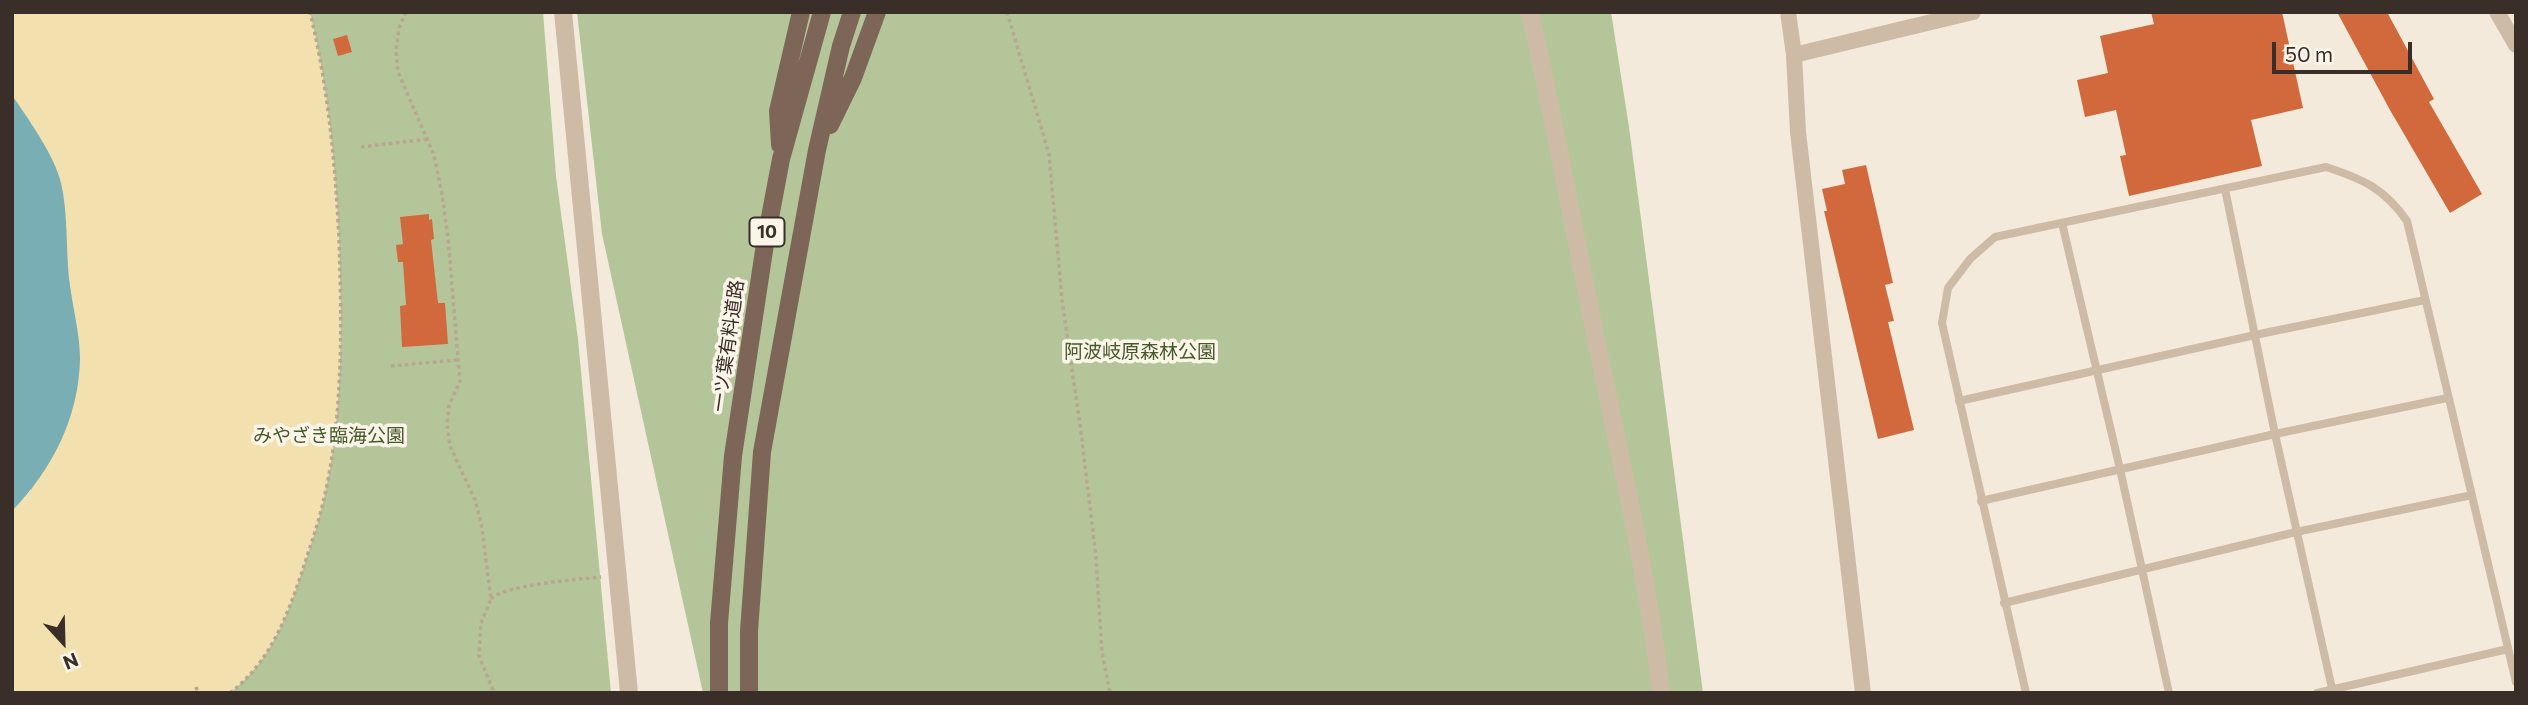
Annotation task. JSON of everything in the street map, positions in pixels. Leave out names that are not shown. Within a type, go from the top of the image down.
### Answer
[{"type":"main road","points":[[780,159],[778,111],[801,12]]},
{"type":"main road","name":"一ツ葉有料道路","points":[[719,693],[719,623],[733,456],[765,244],[780,159],[822,12]]},
{"type":"main road","name":"10","points":[[750,693],[749,631],[762,452],[817,150],[841,46],[852,12]]},
{"type":"main road","points":[[817,150],[853,78],[877,12]]},
{"type":"street","points":[[563,12],[629,693]]},
{"type":"street","points":[[1530,12],[1556,126],[1586,290],[1642,563],[1661,693]]},
{"type":"street","points":[[1788,12],[1794,55],[1798,132],[1863,693]]},
{"type":"street","points":[[1794,55],[1973,12]]},
{"type":"street","points":[[2497,12],[2516,45]]},
{"type":"lane","points":[[2026,693],[1941,323],[1948,288],[1970,259],[1994,237],[2326,167],[2358,178],[2393,200],[2407,221],[2516,682]]},
{"type":"lane","points":[[2225,189],[2275,434],[2332,691]]},
{"type":"lane","points":[[2062,223],[2143,569],[2169,693]]},
{"type":"lane","points":[[1959,401],[2425,300]]},
{"type":"lane","points":[[1981,501],[2447,398]]},
{"type":"lane","points":[[2004,603],[2296,532],[2472,495]]},
{"type":"lane","points":[[2317,693],[2508,649]]},
{"type":"path","points":[[230,693],[248,679],[271,649],[291,606],[319,520],[333,446],[341,363],[336,164],[322,67],[310,12]]},
{"type":"path","points":[[406,12],[399,28],[396,51],[398,72],[435,155],[448,238],[460,382],[449,407],[447,425],[450,446],[475,500],[481,522],[491,599]]},
{"type":"path","points":[[1007,12],[1049,154],[1062,300],[1096,557],[1102,652],[1110,693]]},
{"type":"path","points":[[361,148],[428,139]]},
{"type":"path","points":[[391,366],[458,360]]},
{"type":"path","points":[[494,693],[479,656],[479,645],[481,624],[496,593],[618,575]]},
{"type":"path","points":[[195,687],[198,693]]},
{"type":"green space","name":"みやざき臨海公園","points":[[12,12],[543,12],[556,176],[578,339],[611,693],[12,693],[12,511],[31,491],[39,135],[12,95]]},
{"type":"green space","name":"阿波岐原森林公園","points":[[577,12],[1611,12],[1629,127],[1703,693],[703,693],[602,234]]},
{"type":"sand","points":[[12,12],[310,12],[326,96],[339,238],[339,381],[333,452],[318,522],[290,606],[275,638],[256,668],[230,693],[12,693],[12,511],[31,491],[80,358],[69,279],[39,135],[12,95]]},
{"type":"water","points":[[12,95],[47,150],[61,183],[69,279],[80,359],[75,401],[61,441],[39,478],[12,511]]},
{"type":"building","points":[[2151,12],[2282,12],[2303,108],[2251,120],[2262,166],[2129,196],[2120,156],[2126,155],[2116,110],[2085,117],[2077,80],[2108,73],[2100,36],[2154,24]]},
{"type":"building","points":[[2337,12],[2387,12],[2434,99],[2429,102],[2482,194],[2450,213]]},
{"type":"building","points":[[347,35],[352,52],[338,56],[333,39]]},
{"type":"building","points":[[1866,165],[1893,283],[1885,285],[1894,321],[1888,322],[1914,430],[1878,439],[1824,211],[1827,211],[1822,189],[1845,184],[1842,170]]},
{"type":"building","points":[[429,214],[429,220],[432,219],[434,239],[431,240],[438,303],[445,303],[448,344],[402,347],[400,306],[406,305],[403,262],[398,262],[396,245],[403,244],[400,217]]}]
